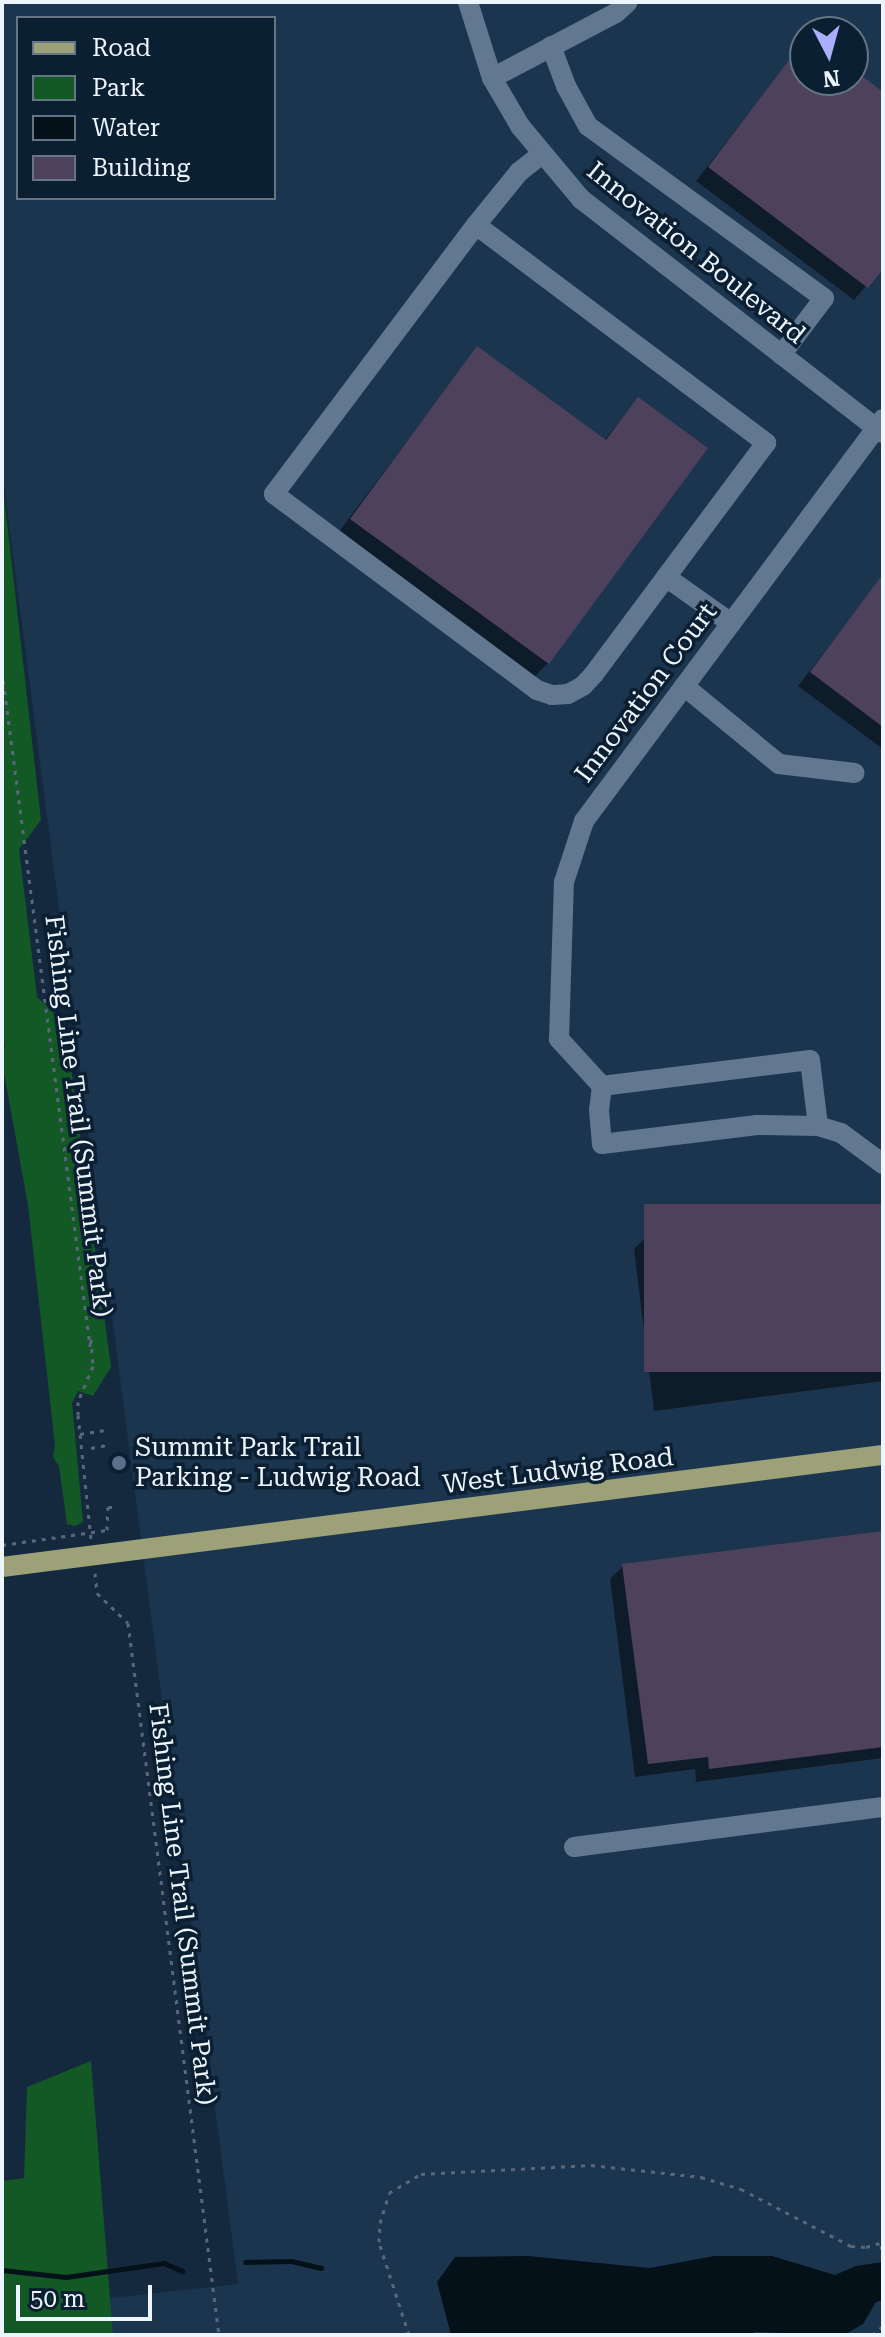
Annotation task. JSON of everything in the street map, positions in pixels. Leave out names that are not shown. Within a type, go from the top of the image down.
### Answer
[{"type":"main road","name":"West Ludwig Road","points":[[2,1567],[883,1455]]},
{"type":"street","name":"Innovation Boulevard","points":[[468,2],[492,78],[520,126],[581,199],[781,355],[881,427]]},
{"type":"street","points":[[492,78],[616,13],[628,2]]},
{"type":"street","points":[[551,46],[566,86],[588,126],[824,298],[781,355]]},
{"type":"street","points":[[476,225],[766,443],[583,686],[568,694],[552,695],[537,690],[274,494],[476,225],[519,172],[542,154]]},
{"type":"street","name":"Innovation Court","points":[[602,1086],[559,1039],[564,882],[584,821],[881,427]]},
{"type":"street","points":[[666,577],[731,623]]},
{"type":"street","points":[[684,686],[779,764],[854,773]]},
{"type":"street","points":[[818,1126],[810,1060],[602,1086],[599,1110],[602,1144],[757,1125],[818,1126],[841,1133],[883,1164]]},
{"type":"street","points":[[574,1847],[883,1807]]},
{"type":"path","name":"Fishing Line Trail (Summit Park)","points":[[2,671],[90,1346],[91,1339],[93,1366],[78,1402],[92,1546]]},
{"type":"path","points":[[80,1434],[104,1430]]},
{"type":"path","points":[[91,1448],[107,1445]]},
{"type":"path","points":[[2,1545],[107,1530],[108,1507],[114,1507]]},
{"type":"path","name":"Fishing Line Trail (Summit Park)","points":[[94,1566],[97,1593],[128,1623],[219,2335]]},
{"type":"path","points":[[409,2335],[382,2251],[380,2223],[389,2193],[421,2174],[591,2165],[701,2177],[741,2189],[851,2246],[882,2243],[883,2260]]},
{"type":"path","points":[[872,2335],[883,2326]]},
{"type":"shaded area","points":[[2,2],[883,2],[883,2335],[2,2335],[2,2310],[238,2284],[2,470]]},
{"type":"green space","points":[[2,478],[41,820],[19,849],[37,997],[65,1023],[111,1367],[93,1396],[78,1391],[72,1403],[83,1522],[75,1526],[67,1524],[59,1466],[53,1457],[55,1445],[28,1205],[2,1062],[5,1045],[2,1030]]},
{"type":"green space","points":[[91,2061],[113,2335],[2,2335],[2,2181],[24,2178],[27,2087]]},
{"type":"water","points":[[528,2256],[650,2268],[714,2256],[772,2256],[835,2275],[856,2266],[883,2262],[883,2300],[876,2302],[863,2324],[844,2335],[756,2332],[745,2335],[451,2335],[437,2282],[455,2257]]},
{"type":"building","points":[[789,60],[789,96],[869,96],[869,81],[883,92],[883,269],[868,288],[708,167]]},
{"type":"building","points":[[477,346],[606,440],[638,397],[708,448],[549,664],[350,519]]},
{"type":"building","points":[[883,574],[883,727],[810,672]]},
{"type":"building","points":[[644,1204],[883,1204],[883,1372],[644,1372]]},
{"type":"building","points":[[883,1531],[883,1747],[709,1769],[708,1757],[648,1764],[622,1564]]},
{"type":"waterway","points":[[245,2262],[291,2261],[321,2268]]},
{"type":"waterway","points":[[2,2270],[66,2277],[164,2263],[182,2271]]},
{"type":"place","name":"Summit Park Trail Parking - Ludwig Road","points":[[119,1463]]}]
